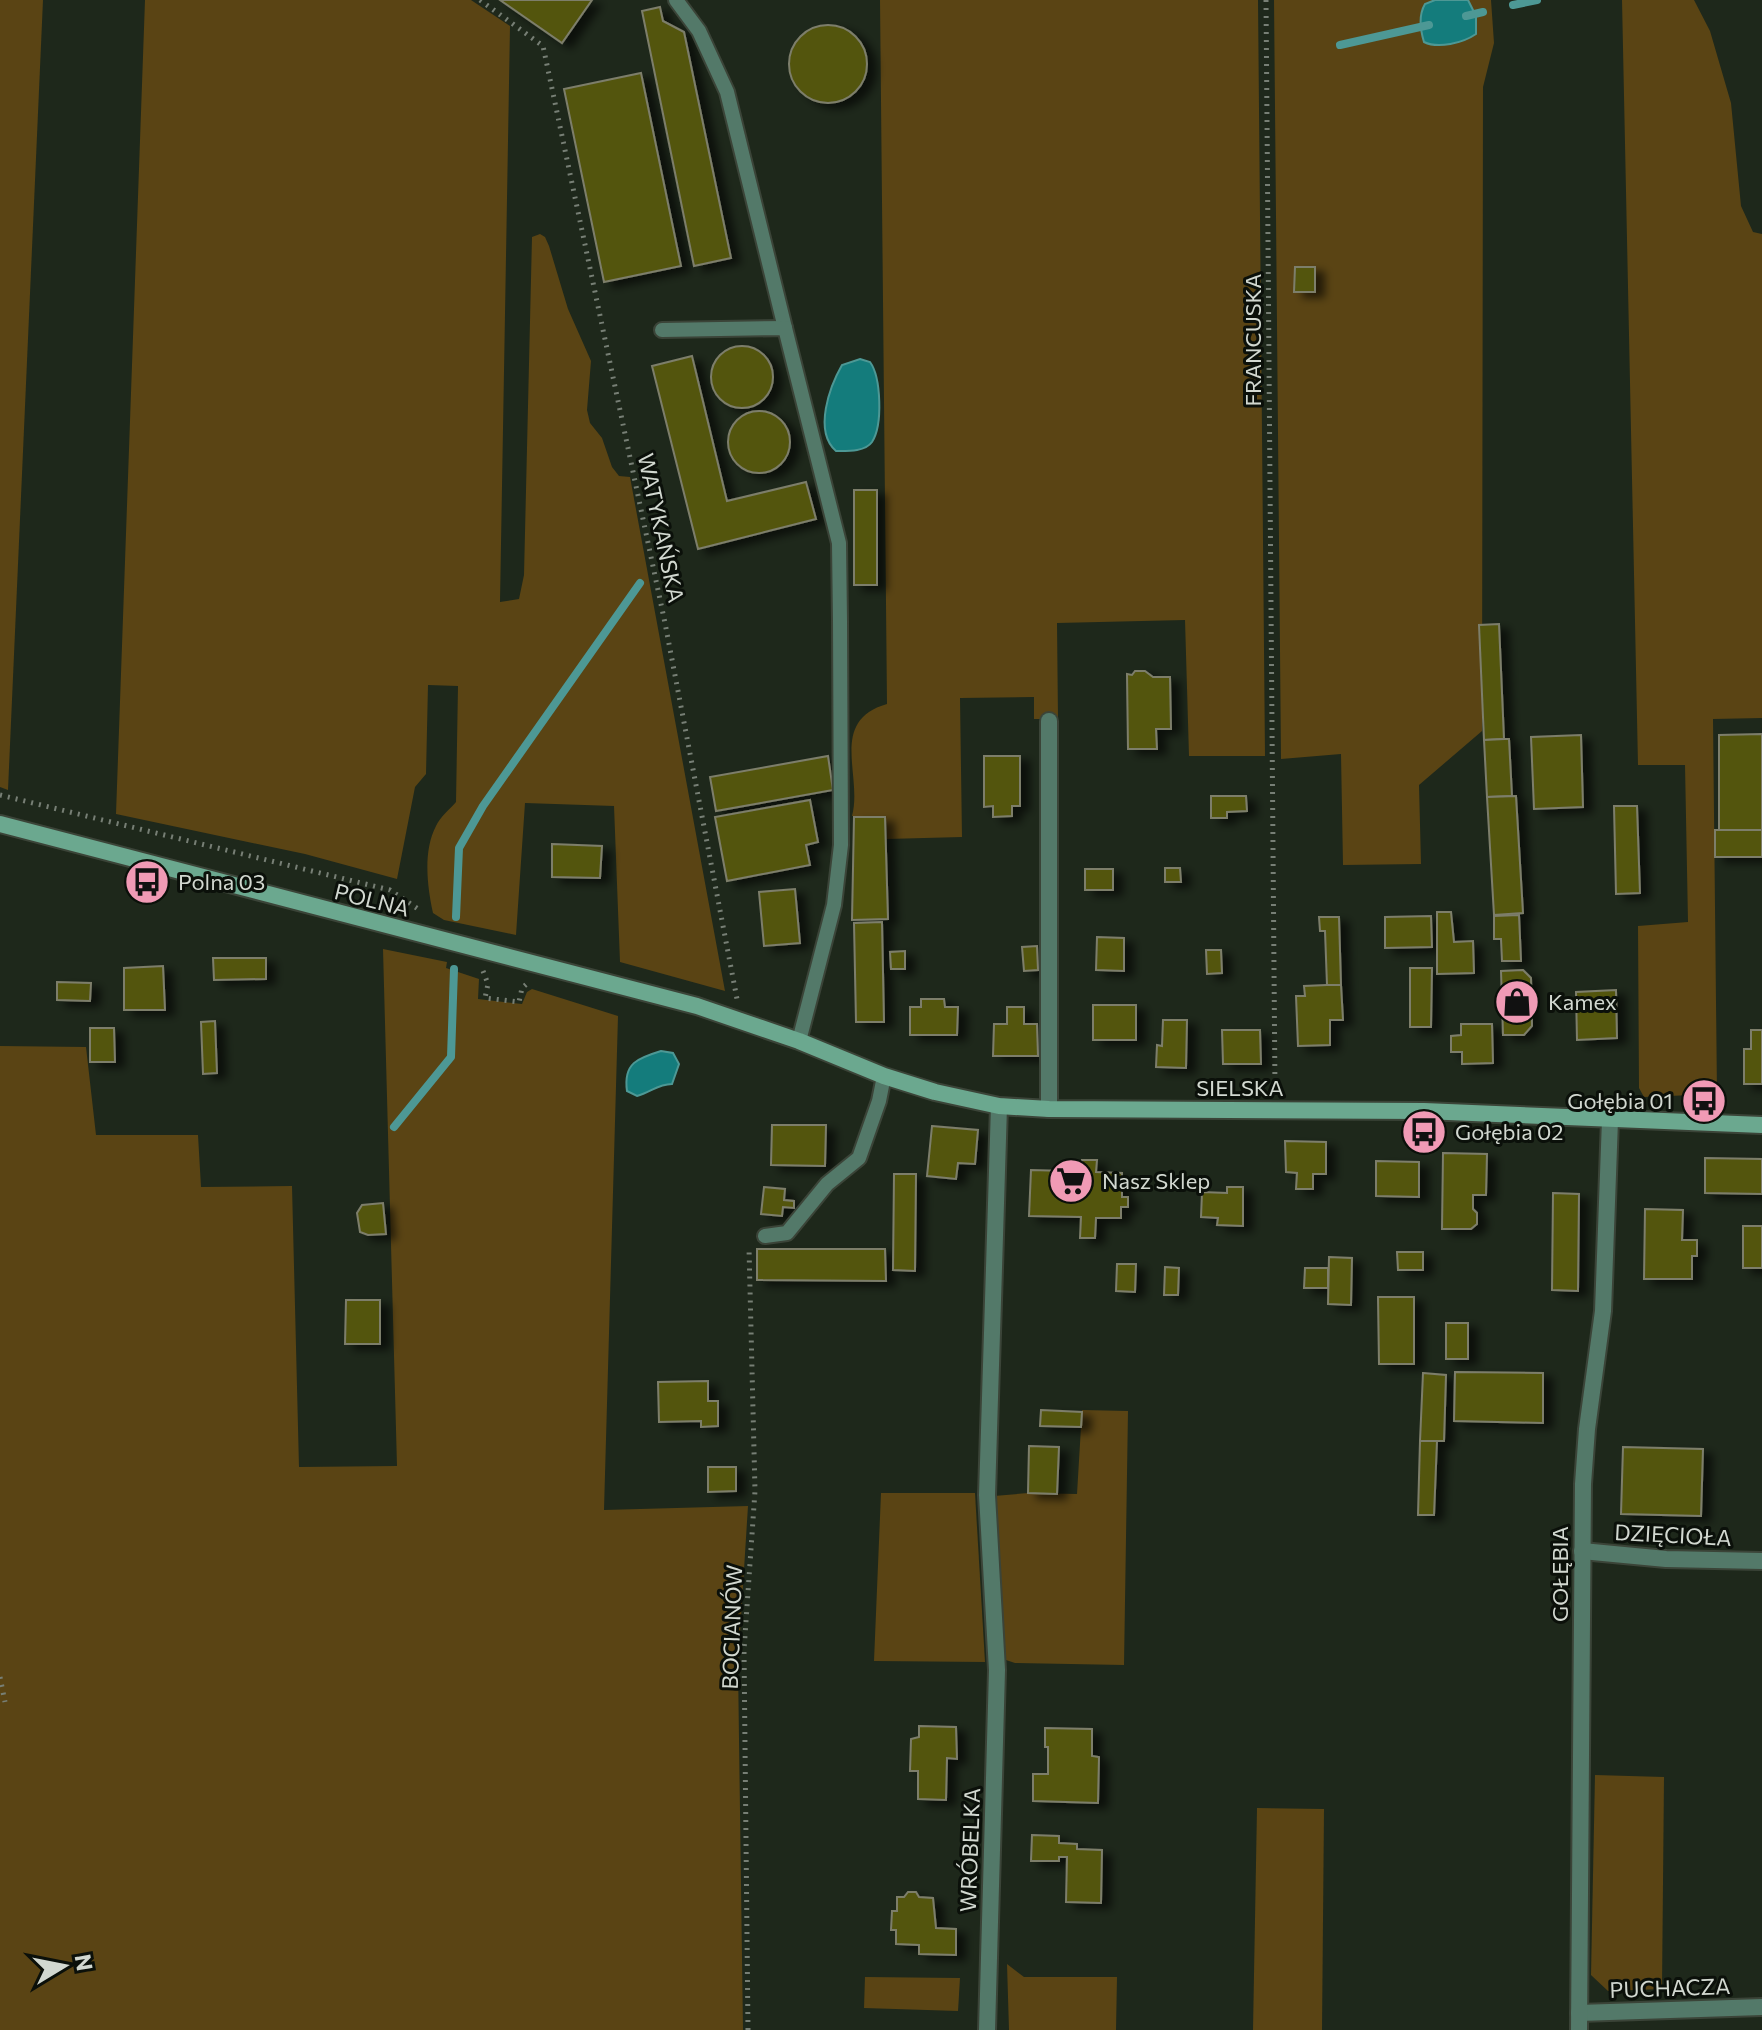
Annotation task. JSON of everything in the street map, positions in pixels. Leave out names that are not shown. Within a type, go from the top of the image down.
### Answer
[{"type":"street","points":[[1049,721],[1049,1109]]},
{"type":"street","name":"POLNA","points":[[0,824],[734,1018]]},
{"type":"street","name":"SIELSKA","points":[[734,1018],[884,1076],[963,1100],[999,1106],[1049,1109],[1424,1111],[1762,1125]]},
{"type":"street","name":"WRÓBELKA","points":[[987,2030],[997,1670],[987,1495],[999,1106]]},
{"type":"street","name":"GOŁĘBIA","points":[[1579,2022],[1582,1551],[1587,1429],[1603,1311],[1610,1120]]},
{"type":"street","name":"DZIĘCIOŁA","points":[[1582,1551],[1666,1559],[1762,1561]]},
{"type":"street","name":"PUCHACZA","points":[[1579,2022],[1762,2007]]},
{"type":"lane","points":[[676,0],[699,31],[727,92],[839,543],[841,845],[834,905],[799,1041]]},
{"type":"lane","points":[[662,330],[785,328]]},
{"type":"lane","points":[[765,1236],[787,1233],[827,1184],[859,1158],[879,1101],[884,1076]]},
{"type":"path","name":"WATYKAŃSKA","points":[[480,0],[543,46],[665,623],[733,974],[737,999],[734,1018]]},
{"type":"path","name":"FRANCUSKA","points":[[1266,0],[1276,1111]]},
{"type":"path","points":[[0,795],[46,806]]},
{"type":"path","points":[[485,998],[519,1002]]},
{"type":"path","name":"BOCIANÓW","points":[[748,2030],[744,1650],[755,1491],[749,1242],[765,1236]]},
{"type":"path","points":[[0,1677],[5,1702]]},
{"type":"shaded area","points":[[0,0],[43,0],[8,790],[0,787]]},
{"type":"shaded area","points":[[145,0],[471,0],[510,26],[500,602],[519,599],[524,575],[532,237],[540,234],[549,246],[568,309],[591,361],[587,410],[590,423],[602,438],[612,467],[619,476],[630,477],[725,991],[620,962],[614,806],[525,803],[516,935],[444,920],[433,913],[428,880],[429,846],[436,826],[456,802],[458,686],[428,685],[426,774],[415,787],[397,879],[305,854],[116,814]]},
{"type":"shaded area","points":[[880,0],[1258,0],[1265,756],[1189,756],[1185,620],[1057,623],[1058,719],[1034,719],[1034,697],[960,698],[962,837],[887,839],[886,816],[852,816],[853,736],[858,723],[869,712],[887,704]]},
{"type":"shaded area","points":[[1274,0],[1491,0],[1494,43],[1483,87],[1482,731],[1419,785],[1421,864],[1343,865],[1341,754],[1281,759]]},
{"type":"shaded area","points":[[1622,0],[1694,0],[1710,31],[1731,103],[1741,206],[1753,232],[1762,234],[1762,718],[1713,719],[1717,1094],[1644,1097],[1639,1088],[1638,926],[1688,922],[1685,765],[1638,765]]},
{"type":"shaded area","points":[[383,949],[447,962],[446,968],[479,979],[478,999],[522,1004],[527,992],[532,989],[618,1016],[604,1510],[748,1506],[738,1665],[743,2030],[0,2030],[0,1046],[86,1047],[96,1135],[198,1135],[201,1187],[292,1186],[299,1467],[397,1466]]},
{"type":"shaded area","points":[[1082,1410],[1128,1411],[1124,1665],[1015,1663],[1006,1660],[997,1570],[994,1496],[1077,1494]]},
{"type":"shaded area","points":[[881,1493],[975,1493],[985,1662],[874,1661]]},
{"type":"shaded area","points":[[1595,1775],[1664,1777],[1662,1989],[1608,1991],[1591,1975]]},
{"type":"shaded area","points":[[1257,1808],[1324,1809],[1322,2030],[1253,2030]]},
{"type":"shaded area","points":[[1007,1964],[1024,1977],[1117,1977],[1116,2030],[1009,2030]]},
{"type":"shaded area","points":[[865,1977],[960,1978],[958,2011],[864,2008]]},
{"type":"water","points":[[1435,0],[1468,0],[1476,16],[1476,34],[1450,44],[1424,42],[1421,13],[1425,4]]},
{"type":"water","points":[[860,359],[870,362],[876,378],[879,413],[876,434],[865,448],[836,451],[826,432],[829,396],[842,365]]},
{"type":"water","points":[[661,1051],[673,1053],[679,1064],[672,1084],[637,1096],[627,1091],[627,1074],[634,1063]]},
{"type":"building","points":[[500,0],[592,0],[562,43]]},
{"type":"building","points":[[660,7],[663,21],[684,32],[731,258],[694,266],[642,11]]},
{"type":"building","points":[[820,25],[836,25],[850,31],[861,42],[867,64],[861,86],[850,97],[836,103],[820,103],[806,97],[795,86],[789,72],[789,56],[795,42],[806,31]]},
{"type":"building","points":[[641,73],[681,266],[604,282],[564,89]]},
{"type":"building","points":[[1295,267],[1315,267],[1315,292],[1294,292]]},
{"type":"building","points":[[736,346],[748,346],[764,355],[771,365],[771,389],[764,399],[748,408],[736,408],[716,394],[711,383],[711,371],[725,351]]},
{"type":"building","points":[[692,356],[727,501],[806,482],[816,519],[698,549],[652,366]]},
{"type":"building","points":[[753,411],[765,411],[781,420],[788,430],[788,454],[781,464],[765,473],[753,473],[733,459],[728,448],[728,436],[742,416]]},
{"type":"building","points":[[854,490],[877,490],[877,585],[854,585]]},
{"type":"building","points":[[1499,624],[1504,739],[1484,740],[1479,625]]},
{"type":"building","points":[[1135,671],[1145,671],[1153,677],[1170,677],[1171,729],[1156,729],[1157,749],[1128,749],[1127,674],[1132,675]]},
{"type":"building","points":[[1762,734],[1762,830],[1719,830],[1719,735]]},
{"type":"building","points":[[1581,735],[1583,807],[1534,809],[1531,737]]},
{"type":"building","points":[[1509,739],[1512,796],[1487,797],[1484,740]]},
{"type":"building","points":[[828,756],[833,790],[716,811],[710,777]]},
{"type":"building","points":[[984,756],[1020,756],[1020,806],[1012,806],[1012,816],[993,817],[993,806],[984,807]]},
{"type":"building","points":[[1211,796],[1246,796],[1247,811],[1227,812],[1227,818],[1211,818]]},
{"type":"building","points":[[1516,796],[1523,913],[1494,915],[1487,797]]},
{"type":"building","points":[[810,800],[818,842],[806,845],[810,865],[727,881],[715,817]]},
{"type":"building","points":[[1614,806],[1637,806],[1640,893],[1616,894]]},
{"type":"building","points":[[854,817],[885,817],[888,919],[852,920]]},
{"type":"building","points":[[1715,830],[1762,830],[1762,857],[1715,857]]},
{"type":"building","points":[[552,844],[602,846],[600,878],[552,877]]},
{"type":"building","points":[[1165,868],[1180,868],[1181,882],[1165,882]]},
{"type":"building","points":[[1085,869],[1113,869],[1113,890],[1085,890]]},
{"type":"building","points":[[795,889],[800,943],[764,946],[759,892]]},
{"type":"building","points":[[1437,912],[1451,912],[1454,942],[1473,941],[1474,973],[1437,974]]},
{"type":"building","points":[[1519,915],[1521,961],[1502,961],[1501,939],[1494,939],[1494,916]]},
{"type":"building","points":[[1431,916],[1432,947],[1385,948],[1385,917]]},
{"type":"building","points":[[1319,917],[1339,917],[1341,985],[1327,985],[1325,931],[1320,931]]},
{"type":"building","points":[[882,922],[884,1022],[856,1022],[854,923]]},
{"type":"building","points":[[1097,937],[1124,938],[1124,971],[1096,970]]},
{"type":"building","points":[[1037,946],[1038,970],[1024,971],[1022,947]]},
{"type":"building","points":[[1206,950],[1221,950],[1222,973],[1207,974]]},
{"type":"building","points":[[905,951],[905,969],[891,969],[890,952]]},
{"type":"building","points":[[213,958],[266,958],[266,979],[214,980]]},
{"type":"building","points":[[163,966],[165,1010],[124,1010],[124,968]]},
{"type":"building","points":[[1410,968],[1432,968],[1431,1027],[1410,1027]]},
{"type":"building","name":"Kamex","points":[[1523,970],[1531,978],[1532,1026],[1524,1035],[1503,1035],[1501,971]]},
{"type":"building","points":[[57,982],[91,983],[90,1001],[57,1000]]},
{"type":"building","points":[[1341,985],[1343,1020],[1330,1020],[1330,1045],[1298,1046],[1296,996],[1305,996],[1304,986]]},
{"type":"building","points":[[1616,990],[1617,1038],[1577,1040],[1576,992]]},
{"type":"building","points":[[921,999],[944,999],[945,1007],[958,1007],[957,1035],[910,1035],[910,1007],[921,1007]]},
{"type":"building","points":[[1093,1005],[1136,1005],[1136,1040],[1093,1040]]},
{"type":"building","points":[[1007,1007],[1024,1007],[1024,1024],[1037,1024],[1038,1056],[993,1056],[994,1024],[1007,1024]]},
{"type":"building","points":[[1163,1020],[1187,1020],[1186,1068],[1156,1067],[1157,1045],[1162,1046]]},
{"type":"building","points":[[215,1021],[217,1073],[203,1074],[201,1022]]},
{"type":"building","points":[[1461,1024],[1492,1024],[1493,1063],[1462,1064],[1462,1052],[1451,1052],[1451,1036],[1461,1035]]},
{"type":"building","points":[[90,1028],[114,1028],[115,1062],[90,1062]]},
{"type":"building","points":[[1222,1030],[1260,1030],[1261,1064],[1223,1064]]},
{"type":"building","points":[[1751,1030],[1762,1030],[1762,1084],[1744,1084],[1744,1049],[1751,1049]]},
{"type":"building","points":[[772,1125],[826,1125],[825,1166],[771,1165]]},
{"type":"building","points":[[932,1126],[978,1130],[975,1164],[958,1163],[956,1179],[927,1176]]},
{"type":"building","points":[[1285,1141],[1326,1142],[1326,1174],[1313,1174],[1313,1189],[1296,1189],[1297,1173],[1286,1172]]},
{"type":"building","points":[[1443,1153],[1487,1154],[1486,1195],[1473,1195],[1477,1224],[1471,1229],[1442,1229]]},
{"type":"building","points":[[1705,1158],[1762,1159],[1762,1194],[1705,1193]]},
{"type":"building","points":[[1082,1160],[1097,1160],[1096,1172],[1122,1173],[1122,1197],[1128,1197],[1128,1207],[1121,1207],[1121,1218],[1096,1218],[1095,1238],[1080,1238],[1081,1217],[1029,1216],[1031,1170],[1067,1171],[1068,1163],[1076,1163],[1076,1171],[1082,1171]]},
{"type":"building","points":[[1376,1161],[1419,1162],[1419,1197],[1376,1196]]},
{"type":"building","points":[[894,1174],[916,1174],[915,1271],[893,1270]]},
{"type":"building","points":[[764,1187],[785,1189],[784,1200],[794,1201],[794,1208],[783,1207],[782,1216],[761,1214]]},
{"type":"building","points":[[1227,1187],[1243,1187],[1243,1226],[1217,1225],[1218,1218],[1201,1217],[1202,1192],[1227,1193]]},
{"type":"building","points":[[1553,1193],[1579,1194],[1578,1291],[1552,1290]]},
{"type":"building","points":[[383,1203],[386,1234],[360,1232],[357,1213],[362,1205]]},
{"type":"building","points":[[1645,1209],[1683,1210],[1682,1240],[1697,1240],[1697,1256],[1692,1256],[1692,1279],[1644,1279]]},
{"type":"building","points":[[1743,1226],[1762,1226],[1762,1268],[1743,1268]]},
{"type":"building","points":[[757,1249],[885,1249],[886,1281],[757,1280]]},
{"type":"building","points":[[1397,1252],[1423,1252],[1423,1270],[1398,1270]]},
{"type":"building","points":[[1329,1257],[1352,1258],[1351,1305],[1328,1304]]},
{"type":"building","points":[[1117,1264],[1136,1264],[1135,1292],[1116,1291]]},
{"type":"building","points":[[1165,1267],[1179,1268],[1178,1295],[1164,1295]]},
{"type":"building","points":[[1305,1268],[1328,1268],[1328,1288],[1304,1288]]},
{"type":"building","points":[[1378,1297],[1414,1297],[1414,1364],[1379,1364]]},
{"type":"building","points":[[346,1300],[380,1300],[380,1344],[345,1344]]},
{"type":"building","points":[[1446,1323],[1468,1323],[1468,1359],[1446,1359]]},
{"type":"building","points":[[1455,1372],[1543,1373],[1543,1423],[1454,1421]]},
{"type":"building","points":[[1423,1373],[1446,1375],[1444,1441],[1420,1441]]},
{"type":"building","points":[[708,1381],[708,1401],[718,1401],[718,1426],[701,1427],[701,1421],[659,1422],[658,1382]]},
{"type":"building","points":[[1041,1410],[1082,1412],[1081,1427],[1040,1426]]},
{"type":"building","points":[[1420,1441],[1437,1441],[1434,1515],[1418,1515]]},
{"type":"building","points":[[1029,1446],[1059,1447],[1057,1494],[1028,1493]]},
{"type":"building","points":[[1623,1447],[1703,1449],[1701,1516],[1621,1514]]},
{"type":"building","points":[[708,1467],[736,1467],[736,1491],[708,1492]]},
{"type":"building","points":[[919,1726],[956,1727],[957,1759],[947,1758],[946,1800],[918,1799],[918,1771],[910,1771],[911,1739],[919,1737]]},
{"type":"building","points":[[1045,1728],[1092,1729],[1092,1756],[1099,1757],[1098,1803],[1033,1801],[1033,1774],[1048,1774]]},
{"type":"building","points":[[1032,1835],[1059,1836],[1059,1843],[1077,1844],[1077,1849],[1102,1850],[1101,1903],[1066,1902],[1067,1857],[1059,1857],[1059,1861],[1031,1861]]},
{"type":"building","points":[[908,1892],[933,1898],[936,1928],[956,1929],[956,1955],[919,1954],[919,1945],[896,1944],[896,1930],[891,1930],[892,1911],[897,1911],[897,1897],[904,1897]]},
{"type":"waterway","points":[[1513,5],[1537,0]]},
{"type":"waterway","points":[[1466,16],[1483,12]]},
{"type":"waterway","points":[[1340,45],[1429,25]]},
{"type":"waterway","points":[[456,917],[459,848],[483,806],[640,583]]},
{"type":"waterway","points":[[394,1127],[451,1057],[454,969]]},
{"type":"place","name":"Polna 03","points":[[147,882]]},
{"type":"place","name":"Kamex","points":[[1517,1002]]},
{"type":"place","name":"Gołębia 01","points":[[1704,1101]]},
{"type":"place","name":"Gołębia 02","points":[[1424,1132]]},
{"type":"place","name":"Nasz Sklep","points":[[1071,1181]]}]
